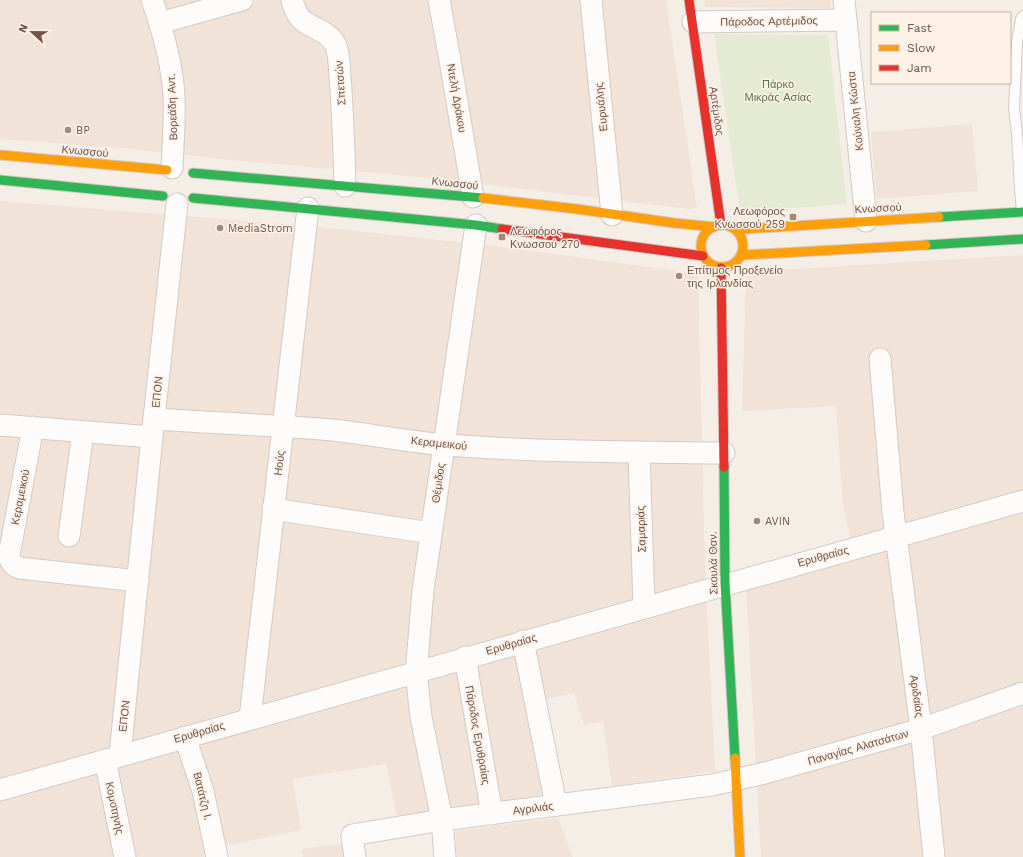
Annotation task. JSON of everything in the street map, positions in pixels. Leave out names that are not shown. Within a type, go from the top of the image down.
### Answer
[{"type":"main road","name":"Αρτέμιδος","points":[[689,0],[717,226]]},
{"type":"main road","name":"Κνωσσού","points":[[0,155],[473,197],[576,209],[674,223],[717,226]]},
{"type":"main road","points":[[178,171],[196,178],[181,193]]},
{"type":"main road","points":[[0,180],[181,193],[308,208],[476,225],[703,256]]},
{"type":"main road","name":"Κνωσσού","points":[[734,228],[744,229],[1022,212]]},
{"type":"main road","points":[[728,225],[734,228],[742,238],[744,249],[742,255],[736,263],[731,266],[721,268],[715,267],[706,261],[703,256],[700,249],[701,241],[707,231],[717,226],[728,225]]},
{"type":"main road","points":[[742,255],[1023,238]]},
{"type":"main road","name":"Σκουλά Θαν.","points":[[721,268],[725,583],[740,857]]},
{"type":"street","name":"Βορεάδη Αντ.","points":[[152,0],[160,23],[169,61],[174,95],[178,171]]},
{"type":"street","points":[[160,23],[242,0]]},
{"type":"street","name":"Σπετσών","points":[[292,0],[294,9],[300,19],[328,35],[337,50],[341,88],[345,186]]},
{"type":"street","name":"Ντελή Δράκου","points":[[438,0],[473,197]]},
{"type":"street","name":"Ευρυάλης","points":[[591,0],[612,215]]},
{"type":"street","name":"Πάροδος Αρτέμιδος","points":[[692,22],[845,10]]},
{"type":"street","name":"Κούναλη Κώστα","points":[[845,10],[866,221]]},
{"type":"street","name":"ΕΠΟΝ","points":[[113,758],[138,581],[153,428],[181,193]]},
{"type":"street","name":"Ηούς","points":[[250,718],[308,208]]},
{"type":"street","name":"Θέμιδος","points":[[445,857],[442,820],[421,717],[416,671],[420,612],[476,225]]},
{"type":"street","name":"Αριδαίας","points":[[880,359],[896,536],[921,728],[934,857]]},
{"type":"street","name":"Κεραμεικού","points":[[0,425],[83,432],[153,428],[283,426],[334,430],[444,444],[520,449],[724,453]]},
{"type":"street","name":"Κεραμεικού","points":[[33,427],[9,555],[10,561],[18,568],[138,581]]},
{"type":"street","points":[[69,536],[83,432]]},
{"type":"street","name":"Σαμαριάς","points":[[639,452],[644,606]]},
{"type":"street","name":"Ερυθραίας","points":[[0,790],[725,583],[1023,501]]},
{"type":"street","points":[[273,509],[431,533]]},
{"type":"street","points":[[523,641],[556,805]]},
{"type":"street","name":"Πάροδος Ερυθραίας","points":[[465,657],[492,814]]},
{"type":"street","name":"Παναγίας Αλατσάτων","points":[[736,780],[921,728],[1023,693]]},
{"type":"street","name":"Βατάτζη Ι.","points":[[185,737],[203,791],[217,857]]},
{"type":"street","name":"Κομοτηνής","points":[[113,758],[125,857]]},
{"type":"street","name":"Αγριλιάς","points":[[355,857],[352,835],[442,820],[704,786],[736,780]]},
{"type":"lane","points":[[1022,212],[1014,108],[1016,42],[1023,16]]},
{"type":"shaded area","points":[[0,0],[666,0],[697,208],[689,209],[439,179],[231,160],[123,148],[0,139]]},
{"type":"shaded area","points":[[704,0],[830,0],[831,8],[705,7]]},
{"type":"shaded area","points":[[972,124],[978,191],[876,199],[871,132]]},
{"type":"shaded area","points":[[0,201],[320,227],[512,248],[698,274],[705,566],[715,771],[612,786],[603,722],[584,725],[574,693],[528,703],[543,794],[398,821],[386,764],[293,779],[301,830],[210,849],[211,857],[0,857]]},
{"type":"shaded area","points":[[1023,255],[1023,857],[761,857],[746,588],[855,557],[843,506],[836,406],[742,411],[746,272]]},
{"type":"shaded area","points":[[558,818],[573,857],[456,857],[456,831]]},
{"type":"shaded area","points":[[346,843],[347,857],[303,857],[302,849]]},
{"type":"green space","name":"Πάρκο Μικράς Ασίας","points":[[714,34],[828,35],[847,204],[740,212]]},
{"type":"traffic: fast","points":[[193,173],[483,198]]},
{"type":"traffic: fast","points":[[0,180],[163,196]]},
{"type":"traffic: fast","points":[[193,198],[476,225],[502,229]]},
{"type":"traffic: fast","points":[[939,217],[1023,212]]},
{"type":"traffic: fast","points":[[926,245],[1023,239]]},
{"type":"traffic: fast","points":[[724,467],[725,583],[735,758]]},
{"type":"traffic: slow","points":[[0,155],[167,170]]},
{"type":"traffic: slow","points":[[483,198],[714,227]]},
{"type":"traffic: slow","points":[[734,228],[744,229],[939,217]]},
{"type":"traffic: slow","points":[[718,225],[726,225],[734,228],[740,234],[743,246],[740,258],[734,264],[726,267],[718,267],[710,264],[704,258],[701,250],[701,242],[704,234],[710,228],[718,225]]},
{"type":"traffic: slow","points":[[742,255],[926,245]]},
{"type":"traffic: slow","points":[[735,758],[740,857]]},
{"type":"traffic: jam","points":[[689,0],[721,225]]},
{"type":"traffic: jam","points":[[502,229],[703,256]]},
{"type":"traffic: jam","points":[[721,268],[724,467]]},
{"type":"place","name":"BP","points":[[68,130]]},
{"type":"place","name":"Λεωφόρος Κνωσσού 259","points":[[793,217]]},
{"type":"place","name":"MediaStrom","points":[[220,228]]},
{"type":"place","name":"Λεωφόρος Κνωσσού 270","points":[[502,237]]},
{"type":"place","name":"Επίτιμος Προξενείο της Ιρλανδίας","points":[[679,276]]},
{"type":"place","name":"AVIN","points":[[757,521]]}]
